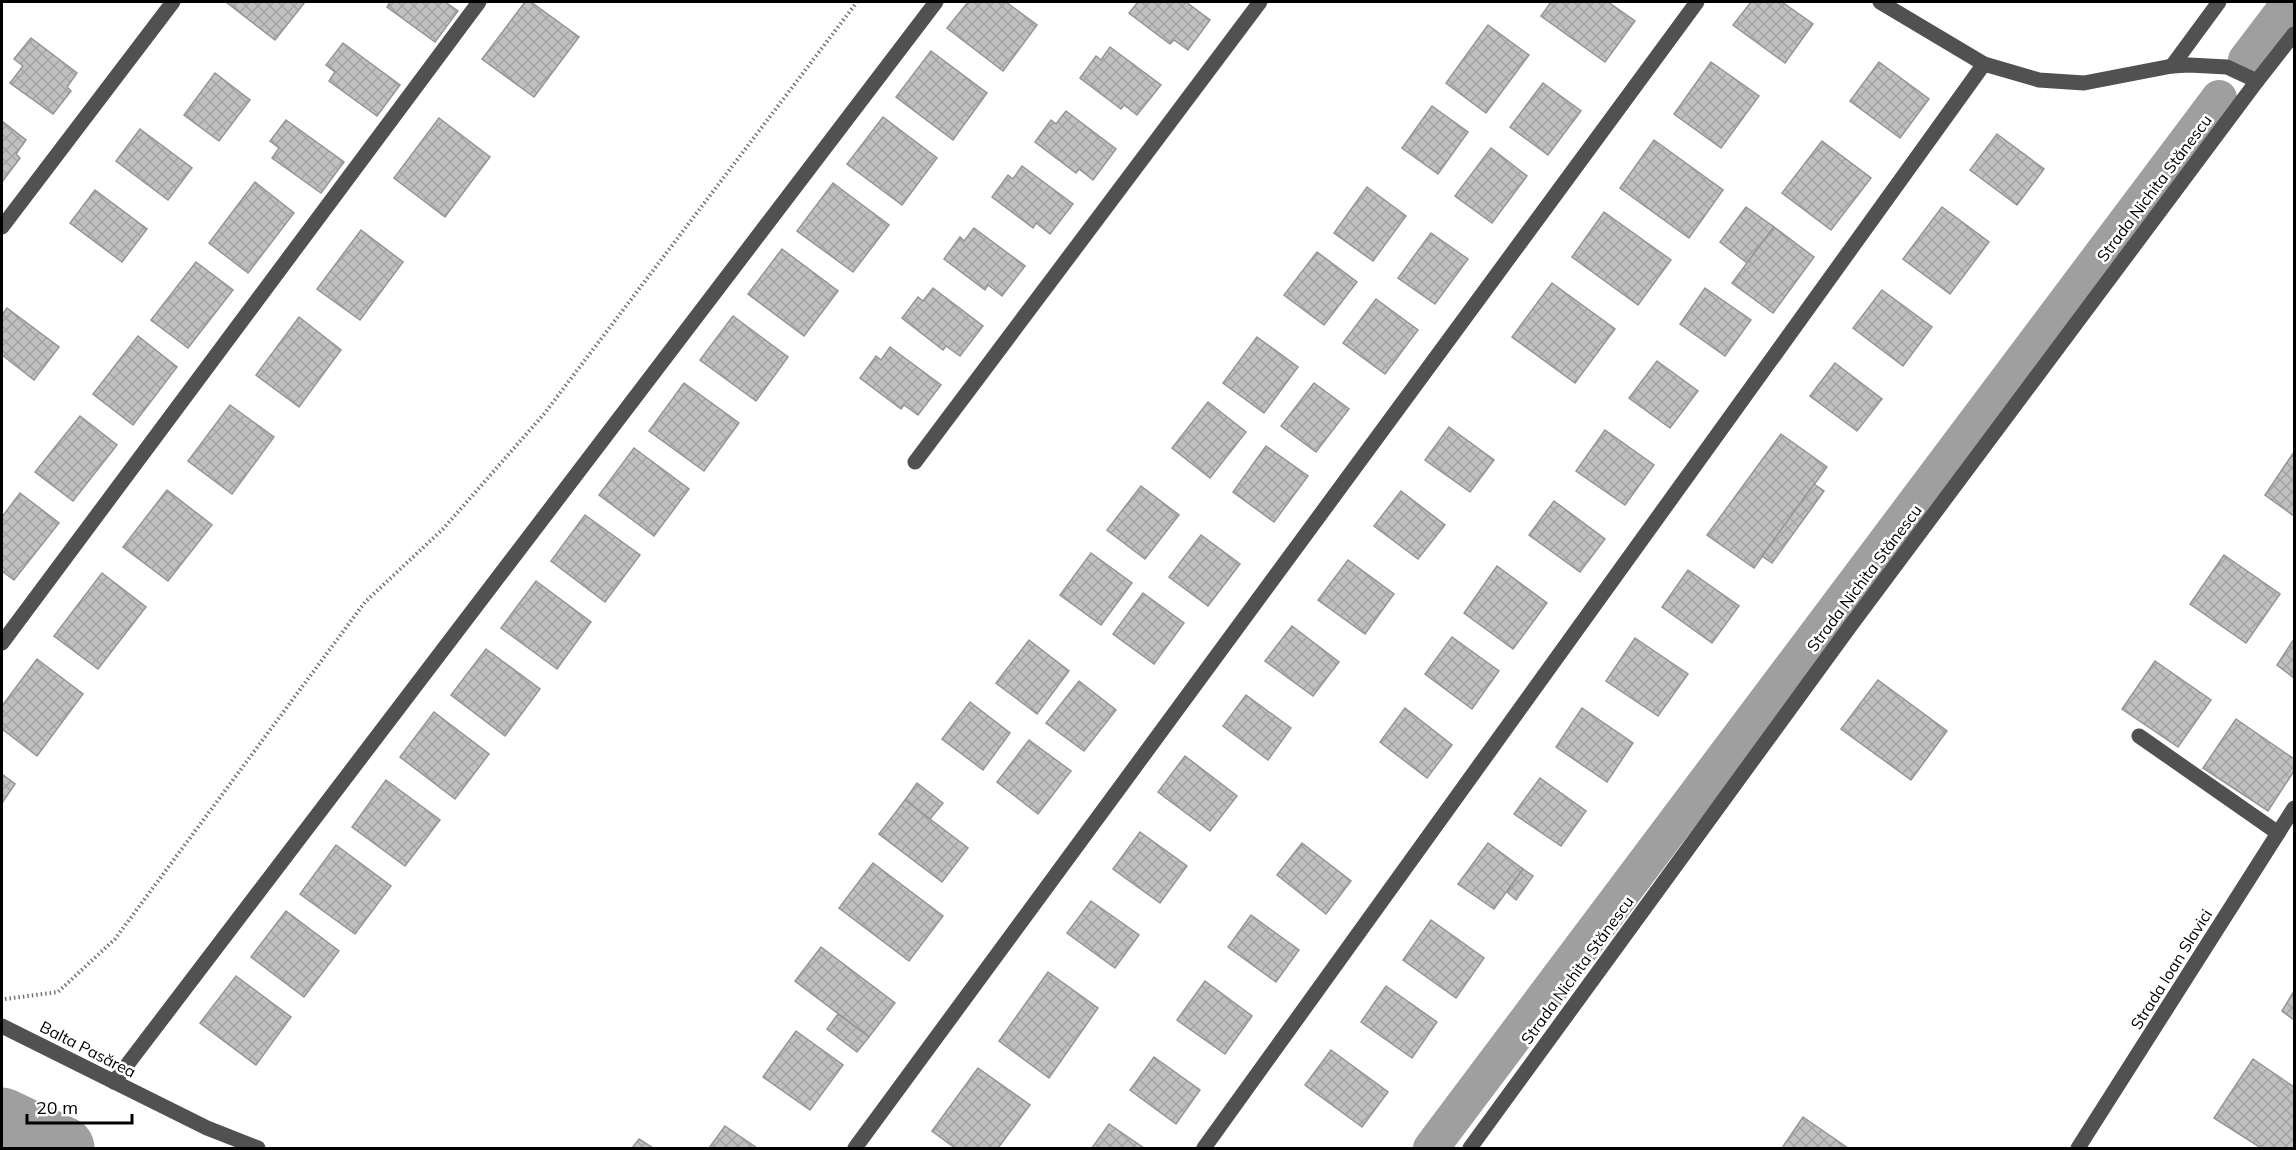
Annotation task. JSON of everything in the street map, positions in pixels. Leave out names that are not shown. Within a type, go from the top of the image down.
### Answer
[{"type":"street","points":[[2,228],[172,2]]},
{"type":"street","points":[[2,643],[479,2]]},
{"type":"street","points":[[114,1082],[936,2]]},
{"type":"street","points":[[915,462],[1260,2]]},
{"type":"street","points":[[855,1149],[1697,2]]},
{"type":"street","points":[[1880,2],[1984,63],[2039,80],[2084,83],[2189,64],[2227,67],[2257,81]]},
{"type":"street","points":[[2172,66],[2219,2]]},
{"type":"street","name":"Strada Nichita Stănescu","points":[[1470,1149],[1851,625],[2257,81],[2295,34]]},
{"type":"street","points":[[1204,1149],[1984,63]]},
{"type":"street","points":[[2139,736],[2278,833]]},
{"type":"street","name":"Strada Ioan Slavici","points":[[2078,1149],[2295,808]]},
{"type":"street","name":"Balta Pasărea","points":[[2,1026],[207,1128],[258,1149]]},
{"type":"path","points":[[2,1000],[58,992],[115,939],[365,602],[443,529],[544,414],[857,2]]},
{"type":"building","points":[[226,2],[305,2],[275,40]]},
{"type":"building","points":[[390,2],[445,2],[458,11],[435,42],[387,7]]},
{"type":"building","points":[[525,2],[531,2],[579,37],[534,97],[482,59]]},
{"type":"building","points":[[968,2],[1006,2],[1037,25],[1003,71],[947,28]]},
{"type":"building","points":[[1138,2],[1186,2],[1210,20],[1188,50],[1174,40],[1170,44],[1129,13]]},
{"type":"building","points":[[1551,2],[1608,2],[1635,21],[1605,62],[1541,16]]},
{"type":"building","points":[[1751,2],[1782,2],[1813,24],[1785,63],[1733,25]]},
{"type":"building","points":[[1488,25],[1529,55],[1486,113],[1446,83]]},
{"type":"building","points":[[31,38],[77,73],[67,87],[71,91],[53,114],[10,83],[23,66],[14,59]]},
{"type":"building","points":[[343,43],[400,85],[377,116],[329,81],[335,72],[326,65]]},
{"type":"building","points":[[1110,47],[1161,85],[1137,115],[1124,105],[1121,109],[1080,78],[1096,56],[1101,60]]},
{"type":"building","points":[[931,51],[987,93],[953,140],[896,97]]},
{"type":"building","points":[[1711,62],[1759,96],[1721,148],[1674,114]]},
{"type":"building","points":[[1879,62],[1929,99],[1900,138],[1850,101]]},
{"type":"building","points":[[215,73],[250,100],[219,141],[184,115]]},
{"type":"building","points":[[1543,83],[1581,111],[1548,155],[1510,127]]},
{"type":"building","points":[[1432,106],[1468,132],[1438,174],[1402,148]]},
{"type":"building","points":[[1066,111],[1116,149],[1093,180],[1079,169],[1076,173],[1035,142],[1051,120],[1056,124]]},
{"type":"building","points":[[883,117],[937,158],[902,205],[847,164]]},
{"type":"building","points":[[439,118],[490,157],[445,217],[394,178]]},
{"type":"building","points":[[286,120],[344,162],[321,193],[272,158],[279,148],[270,141]]},
{"type":"building","points":[[2,121],[26,140],[16,154],[20,158],[2,182]]},
{"type":"building","points":[[140,129],[192,168],[168,200],[116,161]]},
{"type":"building","points":[[1997,134],[2044,169],[2017,205],[1970,170]]},
{"type":"building","points":[[1654,140],[1723,190],[1689,238],[1620,188]]},
{"type":"building","points":[[1822,141],[1871,178],[1831,230],[1782,193]]},
{"type":"building","points":[[1491,148],[1527,176],[1492,223],[1455,196]]},
{"type":"building","points":[[1022,166],[1073,204],[1050,234],[1036,223],[1033,228],[992,197],[1008,175],[1013,179]]},
{"type":"building","points":[[255,182],[294,213],[248,273],[209,243]]},
{"type":"building","points":[[833,183],[889,225],[853,272],[797,231]]},
{"type":"building","points":[[1367,187],[1406,216],[1373,261],[1334,233]]},
{"type":"building","points":[[95,190],[147,229],[122,262],[70,223]]},
{"type":"building","points":[[1746,207],[1774,227],[1747,263],[1720,242]]},
{"type":"building","points":[[1942,207],[1989,242],[1950,294],[1903,259]]},
{"type":"building","points":[[1604,212],[1671,260],[1638,305],[1572,257]]},
{"type":"building","points":[[1774,227],[1814,257],[1773,313],[1732,283]]},
{"type":"building","points":[[974,228],[1025,266],[1002,296],[988,285],[985,290],[944,259],[960,237],[964,241]]},
{"type":"building","points":[[361,230],[403,262],[360,320],[317,289]]},
{"type":"building","points":[[1431,233],[1468,259],[1435,304],[1398,278]]},
{"type":"building","points":[[782,249],[838,291],[804,336],[748,294]]},
{"type":"building","points":[[1317,252],[1357,282],[1324,325],[1284,295]]},
{"type":"building","points":[[196,262],[233,290],[188,348],[151,320]]},
{"type":"building","points":[[1552,283],[1615,329],[1575,383],[1512,337]]},
{"type":"building","points":[[933,288],[983,326],[960,356],[946,346],[943,350],[902,318],[918,297],[923,301]]},
{"type":"building","points":[[1705,288],[1751,320],[1725,356],[1680,324]]},
{"type":"building","points":[[1882,290],[1932,327],[1903,366],[1853,328]]},
{"type":"building","points":[[1376,299],[1418,330],[1385,374],[1343,343]]},
{"type":"building","points":[[7,308],[59,347],[34,380],[2,355],[2,315]]},
{"type":"building","points":[[733,316],[788,357],[756,401],[700,360]]},
{"type":"building","points":[[299,317],[341,350],[299,407],[256,375]]},
{"type":"building","points":[[138,336],[177,367],[133,425],[93,394]]},
{"type":"building","points":[[1257,337],[1298,367],[1264,413],[1223,383]]},
{"type":"building","points":[[890,347],[941,385],[918,415],[904,405],[901,409],[860,378],[876,356],[881,360]]},
{"type":"building","points":[[1657,361],[1698,391],[1670,428],[1629,398]]},
{"type":"building","points":[[1835,363],[1882,399],[1857,431],[1810,396]]},
{"type":"building","points":[[684,383],[739,423],[704,471],[649,431]]},
{"type":"building","points":[[1314,383],[1349,409],[1316,452],[1281,426]]},
{"type":"building","points":[[1208,402],[1246,432],[1210,478],[1172,448]]},
{"type":"building","points":[[230,405],[274,437],[232,494],[188,461]]},
{"type":"building","points":[[80,416],[117,445],[73,501],[35,472]]},
{"type":"building","points":[[1449,427],[1494,460],[1470,492],[1425,460]]},
{"type":"building","points":[[1605,430],[1654,465],[1625,505],[1576,471]]},
{"type":"building","points":[[1781,434],[1827,467],[1754,568],[1707,535]]},
{"type":"building","points":[[1266,446],[1308,476],[1274,522],[1233,492]]},
{"type":"building","points":[[634,448],[689,489],[654,536],[599,495]]},
{"type":"building","points":[[2294,452],[2294,516],[2265,495]]},
{"type":"building","points":[[1814,484],[1824,491],[1772,563],[1762,556]]},
{"type":"building","points":[[1141,486],[1179,515],[1145,559],[1107,530]]},
{"type":"building","points":[[167,490],[212,525],[168,581],[123,547]]},
{"type":"building","points":[[1401,491],[1445,525],[1418,559],[1374,526]]},
{"type":"building","points":[[20,493],[59,523],[14,580],[2,571],[2,517]]},
{"type":"building","points":[[1554,501],[1605,539],[1580,572],[1529,535]]},
{"type":"building","points":[[585,515],[640,555],[605,602],[551,561]]},
{"type":"building","points":[[1201,535],[1240,564],[1208,606],[1169,577]]},
{"type":"building","points":[[1091,553],[1132,583],[1101,625],[1060,595]]},
{"type":"building","points":[[2224,555],[2280,594],[2246,643],[2190,604]]},
{"type":"building","points":[[1348,560],[1394,594],[1365,634],[1318,600]]},
{"type":"building","points":[[1497,566],[1547,603],[1513,649],[1464,613]]},
{"type":"building","points":[[1688,570],[1739,606],[1712,643],[1662,607]]},
{"type":"building","points":[[102,573],[146,607],[98,669],[54,636]]},
{"type":"building","points":[[536,581],[591,622],[557,669],[501,628]]},
{"type":"building","points":[[1143,593],[1184,623],[1154,664],[1113,634]]},
{"type":"building","points":[[1292,626],[1339,662],[1313,696],[1265,661]]},
{"type":"building","points":[[1452,637],[1499,671],[1472,709],[1425,674]]},
{"type":"building","points":[[1635,638],[1688,674],[1658,716],[1606,681]]},
{"type":"building","points":[[2294,639],[2294,678],[2277,665]]},
{"type":"building","points":[[1029,640],[1069,671],[1037,714],[996,683]]},
{"type":"building","points":[[486,649],[540,689],[505,736],[451,695]]},
{"type":"building","points":[[37,659],[83,694],[37,756],[2,729],[2,706]]},
{"type":"building","points":[[2155,661],[2211,700],[2178,747],[2122,709]]},
{"type":"building","points":[[1878,680],[1947,731],[1911,780],[1841,729]]},
{"type":"building","points":[[1079,681],[1116,710],[1084,751],[1046,723]]},
{"type":"building","points":[[1246,695],[1291,728],[1268,760],[1223,726]]},
{"type":"building","points":[[970,702],[1010,733],[983,770],[942,739]]},
{"type":"building","points":[[1405,708],[1452,745],[1427,778],[1380,742]]},
{"type":"building","points":[[1582,708],[1633,743],[1607,782],[1556,747]]},
{"type":"building","points":[[434,712],[489,754],[455,799],[400,757]]},
{"type":"building","points":[[2236,719],[2294,759],[2294,771],[2268,811],[2203,768]]},
{"type":"building","points":[[1029,740],[1071,771],[1038,814],[997,782]]},
{"type":"building","points":[[1185,756],[1237,796],[1210,831],[1158,792]]},
{"type":"building","points":[[2,774],[15,784],[2,803]]},
{"type":"building","points":[[1540,778],[1586,811],[1561,846],[1514,814]]},
{"type":"building","points":[[386,780],[440,820],[405,866],[352,827]]},
{"type":"building","points":[[917,783],[943,803],[930,819],[905,800]]},
{"type":"building","points":[[905,800],[968,848],[942,882],[879,834]]},
{"type":"building","points":[[1140,832],[1187,866],[1160,903],[1113,869]]},
{"type":"building","points":[[1302,843],[1351,881],[1326,914],[1277,875]]},
{"type":"building","points":[[1488,843],[1523,869],[1494,909],[1458,884]]},
{"type":"building","points":[[336,845],[391,886],[355,934],[300,894]]},
{"type":"building","points":[[873,863],[943,916],[909,961],[839,908]]},
{"type":"building","points":[[1523,869],[1533,876],[1516,900],[1507,892]]},
{"type":"building","points":[[1091,901],[1139,935],[1115,968],[1067,933]]},
{"type":"building","points":[[286,911],[339,951],[304,997],[251,957]]},
{"type":"building","points":[[1251,915],[1299,950],[1276,982],[1228,947]]},
{"type":"building","points":[[1431,920],[1484,958],[1456,998],[1403,960]]},
{"type":"building","points":[[821,947],[895,1003],[869,1037],[795,981]]},
{"type":"building","points":[[1048,972],[1098,1008],[1049,1078],[999,1041]]},
{"type":"building","points":[[236,976],[291,1017],[256,1065],[200,1023]]},
{"type":"building","points":[[1205,981],[1252,1016],[1225,1054],[1177,1020]]},
{"type":"building","points":[[1386,986],[1437,1022],[1412,1058],[1361,1022]]},
{"type":"building","points":[[2294,991],[2294,1020],[2282,1011]]},
{"type":"building","points":[[838,1014],[869,1037],[857,1052],[827,1029]]},
{"type":"building","points":[[796,1031],[843,1065],[810,1110],[763,1077]]},
{"type":"building","points":[[1331,1050],[1388,1092],[1362,1127],[1305,1085]]},
{"type":"building","points":[[1154,1057],[1200,1090],[1176,1124],[1130,1090]]},
{"type":"building","points":[[2253,1059],[2294,1087],[2294,1148],[2261,1148],[2214,1118]]},
{"type":"building","points":[[978,1068],[1030,1105],[998,1148],[955,1148],[932,1131]]},
{"type":"building","points":[[1803,1117],[1848,1148],[1782,1148]]},
{"type":"building","points":[[1109,1124],[1144,1148],[1092,1148]]},
{"type":"building","points":[[725,1126],[757,1148],[709,1148]]},
{"type":"building","points":[[639,1139],[653,1148],[632,1148]]},
{"type":"waterway","points":[[2246,60],[2290,2]]},
{"type":"waterway","points":[[1431,1148],[2219,98]]},
{"type":"waterway","points":[[2,1119],[63,1148]]}]
